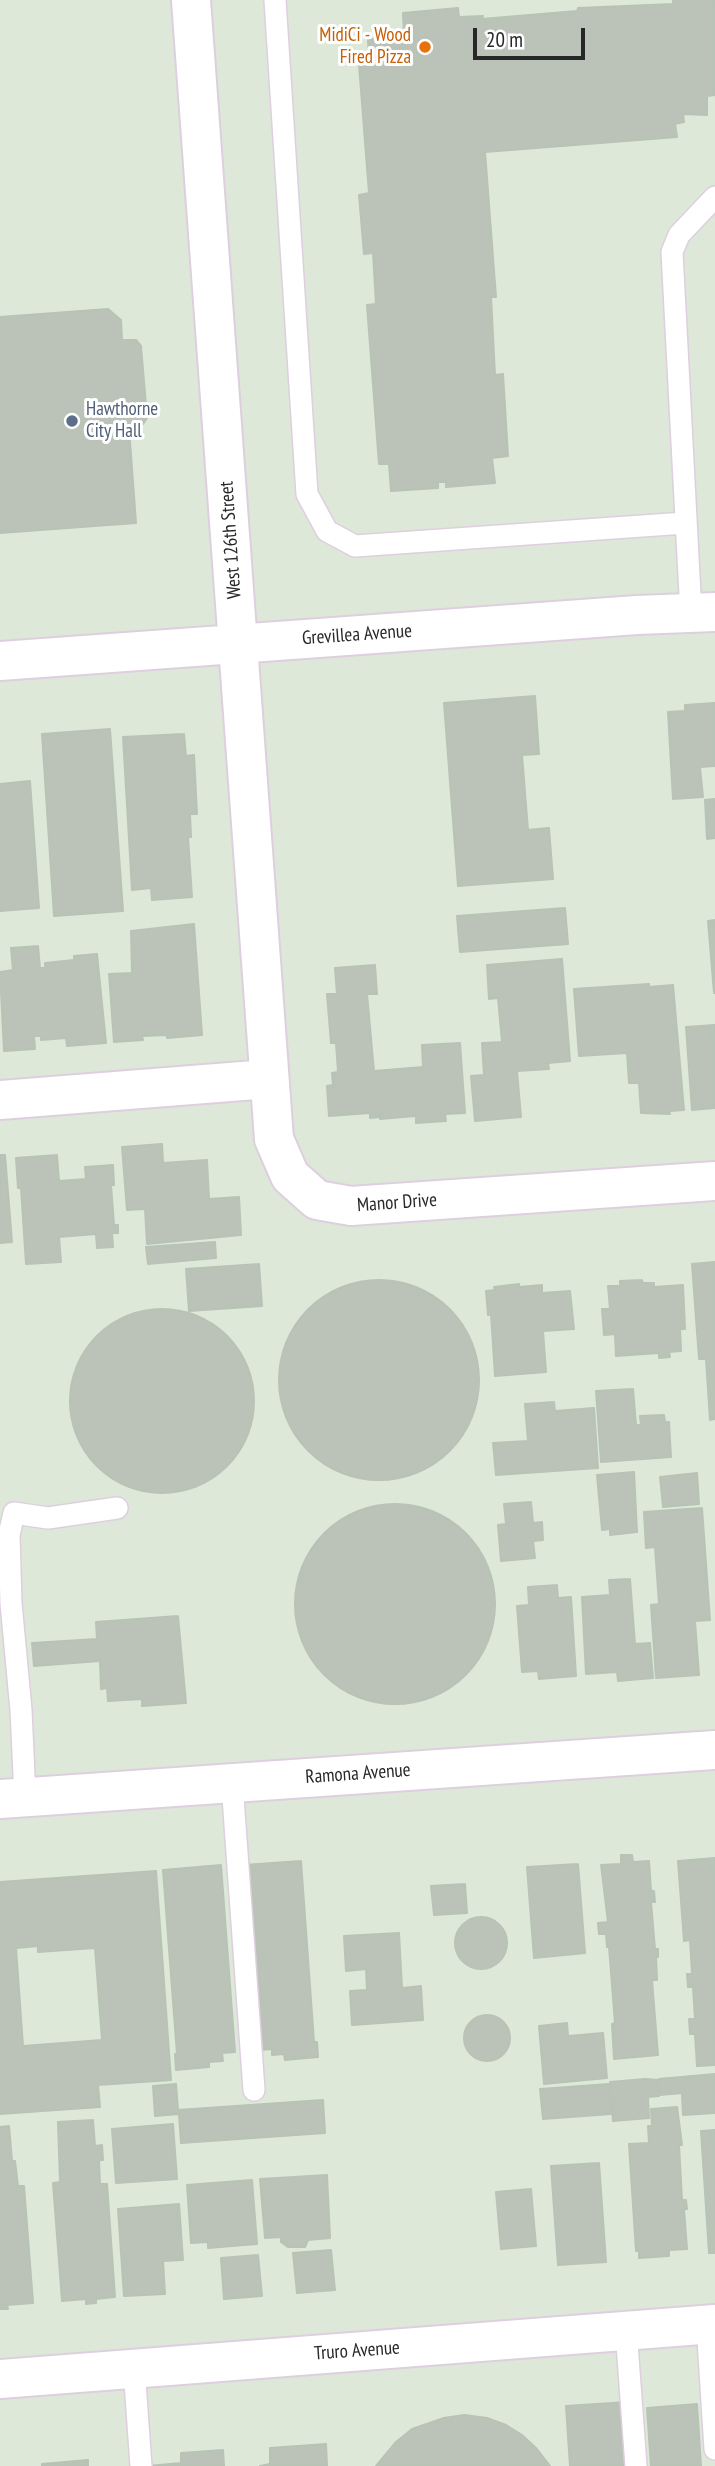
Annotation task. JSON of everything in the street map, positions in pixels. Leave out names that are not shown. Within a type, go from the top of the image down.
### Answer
[{"type":"street","name":"West 126th Street","points":[[191,0],[239,643],[268,1079]]},
{"type":"street","name":"Grevillea Avenue","points":[[0,661],[623,616],[703,613]]},
{"type":"street","points":[[0,1100],[268,1079]]},
{"type":"street","name":"Manor Drive","points":[[268,1079],[274,1139],[290,1176],[317,1200],[351,1206],[715,1181]]},
{"type":"street","name":"Ramona Avenue","points":[[13,1798],[715,1750]]},
{"type":"street","name":"Truro Avenue","points":[[0,2379],[711,2324]]},
{"type":"lane","points":[[275,0],[307,494],[327,531],[355,546],[685,523]]},
{"type":"lane","points":[[703,613],[685,523],[672,252],[679,235],[715,197]]},
{"type":"lane","points":[[13,1798],[22,1710],[11,1603],[9,1535],[14,1513],[48,1518],[117,1508]]},
{"type":"lane","points":[[232,1783],[254,2090]]},
{"type":"lane","points":[[711,2324],[715,2449]]},
{"type":"lane","points":[[626,2330],[636,2466]]},
{"type":"lane","points":[[135,2368],[141,2466]]},
{"type":"building","points":[[673,0],[715,0],[715,95],[707,96],[707,115],[683,114],[684,122],[675,124],[677,137],[485,152],[496,297],[491,297],[495,375],[503,374],[508,456],[492,458],[495,483],[446,487],[446,482],[438,482],[438,488],[391,491],[389,464],[379,464],[367,305],[376,304],[373,253],[364,254],[359,195],[369,193],[359,65],[369,64],[368,39],[404,35],[403,13],[458,8],[459,17],[483,16],[482,19],[577,11],[578,8],[673,4]]},
{"type":"building","name":"Hawthorne City Hall","points":[[108,309],[121,320],[122,340],[136,340],[141,346],[147,418],[143,424],[129,428],[136,523],[0,533],[0,317]]},
{"type":"building","points":[[535,696],[539,754],[522,755],[528,830],[549,828],[553,879],[458,886],[444,703]]},
{"type":"building","points":[[715,703],[715,766],[700,767],[703,797],[673,799],[668,712],[685,711],[685,705]]},
{"type":"building","points":[[110,729],[123,911],[54,916],[42,734]]},
{"type":"building","points":[[184,734],[186,756],[194,755],[197,814],[190,814],[191,837],[188,837],[192,897],[152,900],[151,888],[132,890],[123,737]]},
{"type":"building","points":[[30,781],[39,908],[0,911],[0,784]]},
{"type":"building","points":[[715,799],[715,838],[707,839],[705,800]]},
{"type":"building","points":[[565,908],[568,944],[460,952],[457,916]]},
{"type":"building","points":[[715,920],[715,993],[714,993],[708,921]]},
{"type":"building","points":[[194,924],[202,1035],[167,1038],[167,1035],[142,1036],[143,1040],[114,1042],[109,974],[132,973],[131,931]]},
{"type":"building","points":[[38,946],[40,968],[45,968],[45,963],[97,954],[106,1043],[67,1046],[66,1038],[41,1040],[41,1036],[34,1036],[35,1049],[4,1051],[0,972],[13,970],[11,948]]},
{"type":"building","points":[[562,959],[570,1061],[548,1063],[549,1069],[517,1071],[521,1117],[475,1121],[471,1076],[484,1075],[482,1043],[502,1042],[498,998],[489,999],[487,965]]},
{"type":"building","points":[[375,965],[377,994],[367,994],[374,1071],[423,1067],[422,1045],[460,1043],[465,1113],[445,1114],[446,1121],[416,1123],[416,1116],[380,1119],[370,1118],[370,1113],[329,1116],[327,1086],[333,1085],[332,1073],[338,1072],[336,1043],[331,1043],[327,994],[337,994],[335,968]]},
{"type":"building","points":[[649,984],[649,987],[673,985],[684,1110],[669,1111],[670,1114],[641,1113],[639,1083],[629,1083],[627,1053],[579,1056],[574,989]]},
{"type":"building","points":[[715,1025],[715,1108],[692,1110],[686,1027]]},
{"type":"building","points":[[162,1144],[163,1163],[207,1160],[209,1199],[239,1197],[241,1235],[147,1244],[145,1209],[127,1210],[122,1147]]},
{"type":"building","points":[[0,1155],[5,1155],[12,1242],[0,1243]]},
{"type":"building","points":[[57,1155],[59,1181],[86,1179],[85,1167],[113,1165],[114,1185],[111,1185],[114,1225],[118,1225],[118,1233],[112,1233],[113,1247],[97,1248],[96,1234],[59,1237],[61,1262],[26,1264],[21,1188],[18,1188],[16,1158]]},
{"type":"building","points":[[215,1242],[216,1258],[148,1264],[146,1247]]},
{"type":"building","points":[[715,1262],[715,1419],[710,1420],[706,1359],[699,1359],[692,1264]]},
{"type":"building","points":[[259,1264],[262,1306],[189,1311],[186,1269]]},
{"type":"building","points":[[379,1280],[417,1288],[450,1309],[471,1342],[479,1380],[471,1418],[450,1451],[417,1472],[379,1480],[341,1472],[308,1451],[287,1418],[279,1380],[287,1342],[308,1309],[341,1288]]},
{"type":"building","points":[[642,1280],[643,1283],[654,1283],[654,1287],[683,1285],[685,1329],[680,1329],[681,1351],[669,1352],[670,1357],[659,1358],[659,1353],[616,1356],[615,1334],[604,1335],[602,1309],[610,1309],[608,1286],[620,1286],[620,1281]]},
{"type":"building","points":[[519,1284],[519,1287],[542,1285],[542,1293],[570,1291],[574,1329],[543,1331],[546,1372],[495,1376],[491,1314],[488,1315],[486,1291],[495,1290],[494,1287]]},
{"type":"building","points":[[162,1309],[180,1310],[197,1316],[213,1324],[227,1336],[239,1350],[247,1366],[253,1383],[253,1419],[247,1436],[239,1452],[227,1466],[213,1478],[197,1486],[180,1492],[162,1493],[144,1492],[127,1486],[111,1478],[97,1466],[85,1452],[77,1436],[71,1419],[70,1401],[71,1383],[77,1366],[85,1350],[97,1336],[111,1324],[127,1316],[144,1310]]},
{"type":"building","points":[[633,1389],[636,1425],[641,1425],[640,1416],[664,1415],[665,1422],[669,1422],[671,1457],[601,1462],[596,1391]]},
{"type":"building","points":[[554,1402],[555,1411],[594,1408],[598,1468],[496,1475],[493,1443],[528,1441],[525,1404]]},
{"type":"building","points":[[634,1472],[637,1532],[610,1535],[610,1529],[602,1530],[597,1475]]},
{"type":"building","points":[[697,1473],[699,1504],[663,1507],[660,1477]]},
{"type":"building","points":[[531,1502],[533,1523],[542,1522],[543,1540],[533,1541],[535,1558],[501,1561],[498,1525],[506,1524],[504,1504]]},
{"type":"building","points":[[395,1504],[433,1512],[466,1533],[487,1566],[495,1604],[487,1642],[466,1675],[433,1696],[395,1704],[357,1696],[324,1675],[303,1642],[295,1604],[303,1566],[324,1533],[357,1512]]},
{"type":"building","points":[[702,1508],[710,1620],[695,1621],[699,1675],[656,1678],[651,1605],[659,1604],[655,1547],[646,1548],[644,1512]]},
{"type":"building","points":[[630,1579],[635,1644],[650,1643],[653,1678],[618,1681],[617,1672],[586,1674],[582,1597],[610,1595],[609,1580]]},
{"type":"building","points":[[557,1585],[558,1598],[571,1597],[576,1676],[539,1679],[538,1671],[522,1672],[517,1606],[529,1605],[528,1587]]},
{"type":"building","points":[[178,1616],[186,1703],[142,1706],[142,1699],[108,1701],[107,1688],[101,1689],[100,1661],[34,1666],[32,1643],[97,1639],[96,1622]]},
{"type":"building","points":[[621,1855],[632,1855],[633,1862],[649,1861],[651,1891],[654,1891],[655,1902],[651,1902],[655,1949],[658,1949],[657,1980],[652,1980],[658,2055],[614,2059],[612,2024],[615,2023],[609,1947],[606,1934],[599,1934],[598,1923],[608,1922],[601,1865],[621,1864]]},
{"type":"building","points":[[715,1858],[715,2065],[697,2066],[695,2034],[690,2034],[689,2019],[695,2019],[693,1987],[688,1987],[687,1974],[692,1974],[690,1940],[684,1941],[678,1861]]},
{"type":"building","points":[[301,1861],[314,2042],[317,2042],[318,2057],[285,2060],[284,2054],[272,2055],[272,2049],[258,2050],[244,1865]]},
{"type":"building","points":[[578,1864],[585,1953],[534,1958],[527,1867]]},
{"type":"building","points":[[221,1865],[235,2052],[222,2053],[223,2061],[209,2062],[209,2067],[176,2070],[163,1870]]},
{"type":"building","points":[[156,1871],[171,2080],[98,2085],[100,2107],[0,2114],[0,1882]],"holes":[[[38,1946],[38,1952],[95,1948],[102,2040],[23,2046],[16,1948]]]},
{"type":"building","points":[[465,1884],[467,1913],[434,1915],[431,1886]]},
{"type":"building","points":[[481,1917],[491,1919],[499,1925],[505,1933],[505,1953],[499,1961],[491,1967],[481,1969],[471,1967],[463,1961],[457,1953],[455,1943],[457,1933],[463,1925],[471,1919]]},
{"type":"building","points":[[399,1933],[402,1988],[421,1986],[423,2020],[352,2025],[350,1991],[367,1990],[366,1969],[346,1971],[344,1936]]},
{"type":"building","points":[[487,2015],[503,2022],[510,2038],[503,2054],[487,2061],[471,2054],[464,2038],[471,2022]]},
{"type":"building","points":[[567,2023],[568,2036],[603,2033],[607,2078],[544,2084],[539,2026]]},
{"type":"building","points":[[715,2074],[715,2113],[683,2115],[682,2093],[660,2095],[659,2079]]},
{"type":"building","points":[[658,2080],[659,2096],[648,2097],[649,2118],[613,2121],[610,2082]]},
{"type":"building","points":[[176,2084],[178,2110],[323,2100],[325,2133],[181,2143],[179,2114],[155,2116],[153,2086]]},
{"type":"building","points":[[609,2084],[611,2114],[543,2119],[540,2089]]},
{"type":"building","points":[[677,2107],[682,2145],[679,2145],[682,2200],[686,2200],[687,2209],[684,2209],[687,2249],[669,2250],[669,2256],[639,2258],[639,2251],[636,2251],[629,2144],[649,2143],[651,2109]]},
{"type":"building","points":[[93,2120],[95,2146],[102,2145],[103,2160],[99,2160],[100,2184],[107,2184],[115,2297],[96,2299],[96,2303],[86,2304],[86,2299],[62,2301],[53,2183],[60,2182],[58,2122]]},
{"type":"building","points":[[173,2124],[177,2179],[116,2183],[112,2129]]},
{"type":"building","points":[[9,2126],[12,2161],[15,2161],[18,2186],[24,2186],[33,2303],[7,2305],[8,2309],[0,2309],[0,2127]]},
{"type":"building","points":[[715,2130],[715,2253],[709,2253],[701,2131]]},
{"type":"building","points":[[599,2163],[606,2262],[558,2265],[551,2166]]},
{"type":"building","points":[[327,2175],[330,2238],[308,2240],[305,2247],[288,2247],[281,2242],[281,2237],[265,2238],[260,2179]]},
{"type":"building","points":[[252,2180],[257,2244],[208,2248],[208,2242],[191,2243],[187,2185]]},
{"type":"building","points":[[531,2189],[536,2246],[501,2249],[496,2192]]},
{"type":"building","points":[[179,2204],[183,2260],[163,2261],[165,2294],[124,2296],[118,2209]]},
{"type":"building","points":[[331,2250],[335,2290],[297,2293],[293,2253]]},
{"type":"building","points":[[258,2255],[262,2296],[224,2299],[221,2258]]},
{"type":"building","points":[[628,2402],[633,2466],[570,2466],[566,2406]]},
{"type":"building","points":[[697,2404],[701,2466],[651,2466],[647,2408]]},
{"type":"building","points":[[464,2415],[487,2418],[506,2425],[522,2435],[550,2466],[376,2466],[396,2442],[412,2429],[444,2418]]},
{"type":"building","points":[[326,2444],[327,2466],[260,2466],[270,2464],[270,2448]]},
{"type":"building","points":[[223,2450],[224,2466],[148,2466],[181,2463],[181,2453]]},
{"type":"building","points":[[88,2460],[88,2466],[42,2466],[42,2464]]},
{"type":"place","name":"MidiCi - Wood Fired Pizza","points":[[425,47]]},
{"type":"place","name":"Hawthorne City Hall","points":[[72,421]]}]
